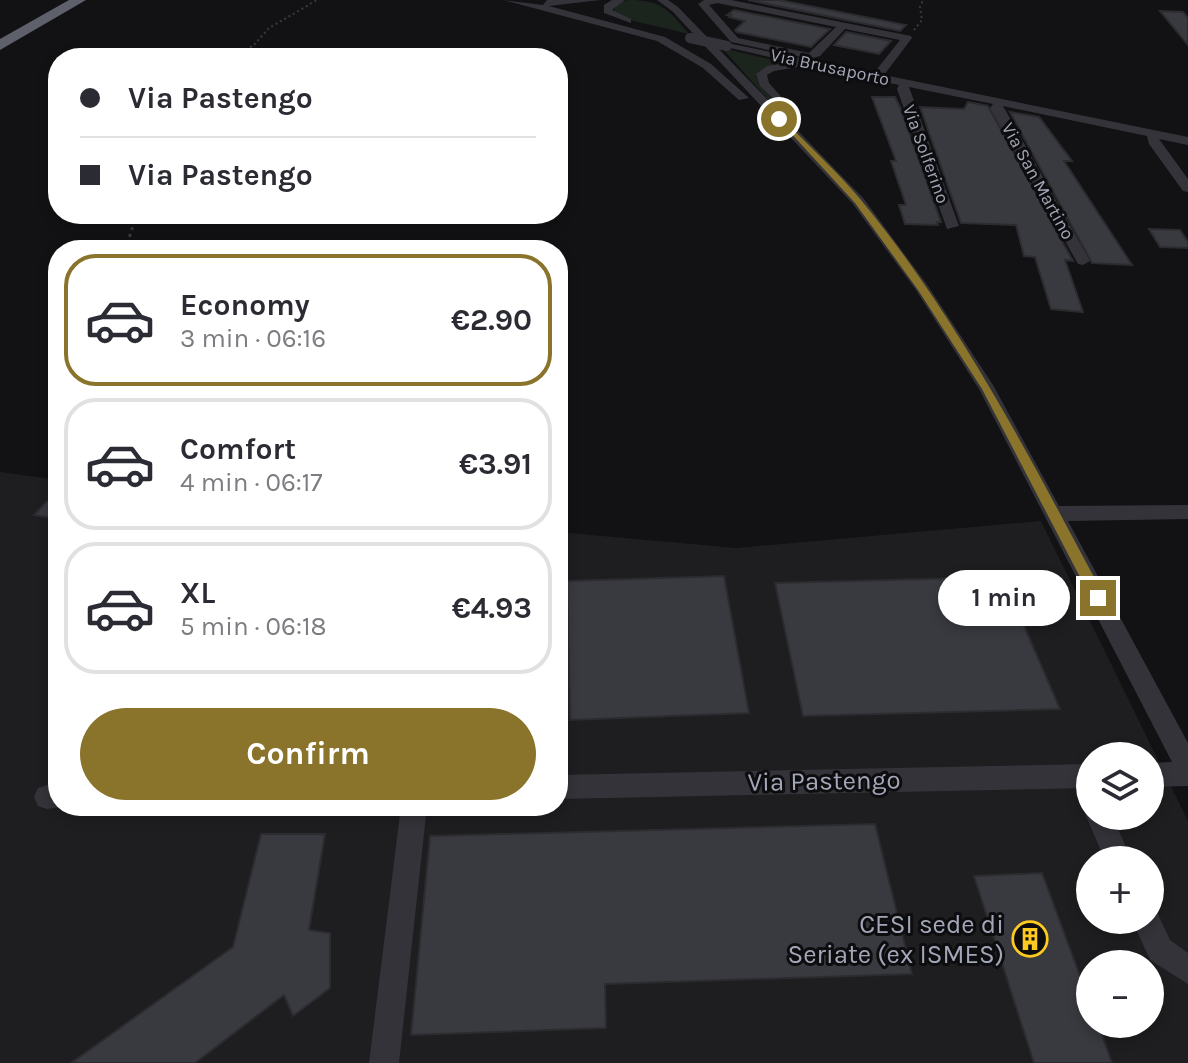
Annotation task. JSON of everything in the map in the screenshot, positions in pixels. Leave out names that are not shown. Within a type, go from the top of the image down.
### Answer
[{"type":"highway","points":[[2,37],[59,3],[79,0]]},
{"type":"highway","points":[[59,3],[87,0]]},
{"type":"street","name":"Via Brusaporto","points":[[508,0],[1188,141]]},
{"type":"street","points":[[524,0],[557,4],[595,0]]},
{"type":"street","points":[[620,0],[609,5],[607,11],[611,15],[686,37]]},
{"type":"street","points":[[662,0],[675,9],[858,201],[923,289],[987,389],[1188,767]]},
{"type":"street","points":[[843,26],[816,54],[810,56],[735,40],[703,4],[712,0],[907,38]]},
{"type":"street","points":[[539,7],[661,39],[684,50],[820,163]]},
{"type":"street","points":[[820,163],[805,132],[767,90],[761,74],[771,68],[789,65],[871,75],[907,38]]},
{"type":"street","name":"Via Solferino","points":[[905,82],[903,89],[952,226]]},
{"type":"street","name":"Via San Martino","points":[[1001,102],[996,108],[1083,261]]},
{"type":"street","points":[[1152,134],[1155,144],[1188,188]]},
{"type":"street","points":[[1054,514],[1188,512]]},
{"type":"street","points":[[1164,775],[1188,774]]},
{"type":"street","name":"Via Pastengo","points":[[568,787],[1076,783]]},
{"type":"street","points":[[384,1063],[413,816]]},
{"type":"street","points":[[1153,934],[1160,950],[1188,970]]},
{"type":"path","points":[[249,48],[269,28],[317,0]]},
{"type":"path","points":[[907,38],[922,20],[920,7],[923,0]]},
{"type":"shaded area","points":[[628,0],[657,4],[689,34],[629,20],[613,12],[617,4]]},
{"type":"shaded area","points":[[722,48],[790,64],[766,67],[756,76],[781,108],[776,108]]},
{"type":"shaded area","points":[[0,472],[48,479],[48,816],[568,816],[568,533],[736,548],[1041,521],[1149,742],[1076,742],[1076,830],[1164,830],[1164,772],[1188,821],[1188,1063],[0,1063]]},
{"type":"building","points":[[748,0],[779,0],[906,25],[900,31]]},
{"type":"building","points":[[734,10],[830,29],[811,47],[737,32],[735,30],[745,21],[727,15]]},
{"type":"building","points":[[1160,11],[1183,12],[1188,18],[1188,45]]},
{"type":"building","points":[[846,32],[891,41],[879,54],[834,45]]},
{"type":"building","points":[[872,97],[895,97],[941,222],[937,222],[938,225],[905,224],[899,205],[906,205],[891,161],[896,161]]},
{"type":"building","points":[[968,102],[988,106],[1073,261],[1065,260],[1083,312],[1051,309],[1035,257],[1024,256],[1016,225],[961,223],[920,107],[964,109]]},
{"type":"building","points":[[1010,112],[1039,117],[1072,161],[1064,161],[1132,265],[1092,263]]},
{"type":"building","points":[[1149,229],[1180,230],[1188,242],[1188,248],[1160,247]]},
{"type":"building","points":[[47,501],[48,501],[48,517],[34,515]]},
{"type":"building","points":[[724,576],[749,713],[570,720],[568,581]]},
{"type":"building","points":[[1003,577],[1060,709],[803,716],[775,583]]},
{"type":"building","points":[[875,824],[912,974],[605,984],[606,1028],[411,1035],[430,836]]},
{"type":"building","points":[[261,834],[325,834],[309,930],[330,933],[330,988],[293,1016],[284,995],[195,1063],[71,1063],[233,947]]},
{"type":"building","name":"CESI sede di Seriate (ex ISMES)","points":[[1042,873],[1076,965],[1076,1038],[1103,1038],[1112,1063],[1034,1063],[974,876]]},
{"type":"place","name":"CESI sede di Seriate (ex ISMES)","points":[[1030,939]]},
{"type":"route","points":[[779,119],[858,201],[923,289],[987,389],[1098,598]]}]
